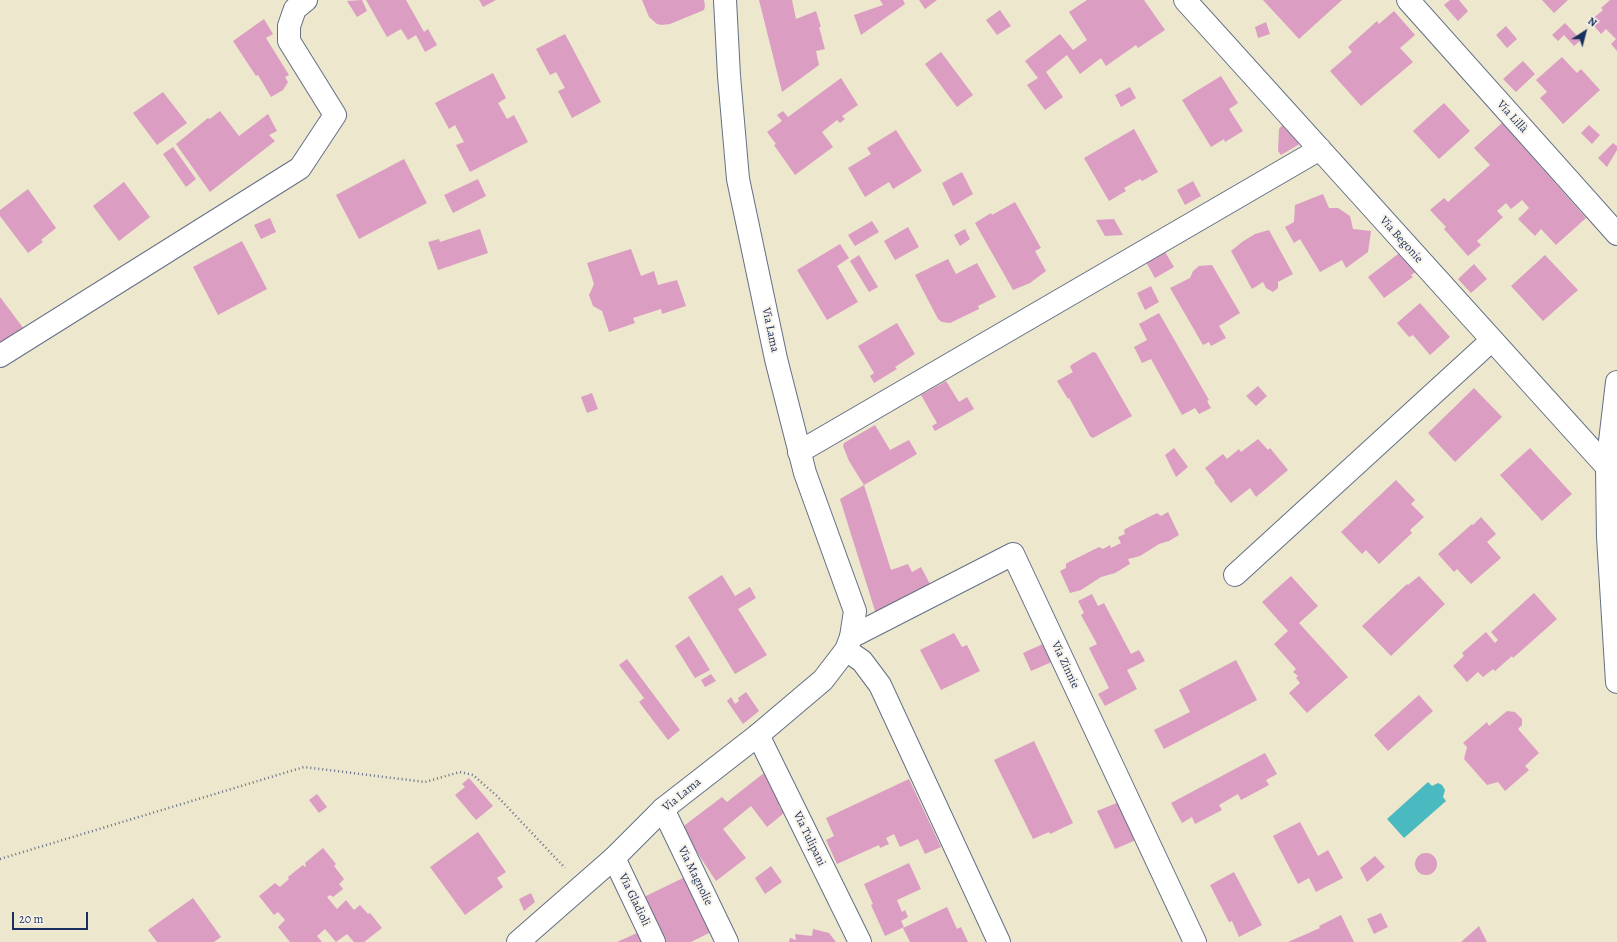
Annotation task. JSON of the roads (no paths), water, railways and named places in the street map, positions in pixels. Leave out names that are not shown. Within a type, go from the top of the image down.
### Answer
[{"type":"street","points":[[0,356],[300,168],[335,115],[289,41],[289,26],[295,9],[306,0]]},
{"type":"street","name":"Via Lama","points":[[518,942],[614,858],[663,809],[758,735],[823,680],[848,644],[854,611],[804,473],[776,359],[738,179],[729,76],[725,0]]},
{"type":"street","name":"Via Begonie","points":[[1185,0],[1612,473]]},
{"type":"street","name":"Via Lillà","points":[[1408,0],[1617,234]]},
{"type":"street","points":[[799,452],[1320,149]]},
{"type":"street","points":[[1235,576],[1492,340]]},
{"type":"street","points":[[1617,382],[1608,537],[1617,682]]},
{"type":"street","name":"Via Zinnie","points":[[848,644],[1013,554],[1196,942]]},
{"type":"street","points":[[848,644],[880,685],[999,942]]},
{"type":"street","name":"Via Tulipani","points":[[758,735],[860,942]]},
{"type":"street","name":"Via Magnolie","points":[[663,809],[727,942]]},
{"type":"street","name":"Via Gladioli","points":[[614,858],[654,942]]},
{"type":"water","points":[[1428,782],[1432,786],[1438,783],[1442,785],[1445,790],[1443,797],[1446,801],[1404,838],[1387,819]]}]
